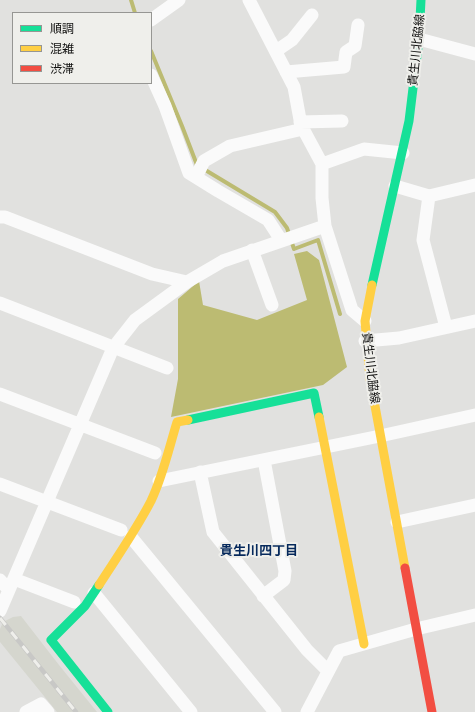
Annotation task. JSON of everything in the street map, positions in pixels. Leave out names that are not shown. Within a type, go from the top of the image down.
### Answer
[{"type":"street","points":[[152,19],[179,0]]},
{"type":"street","points":[[249,0],[294,87],[302,125],[322,164],[322,198],[325,226],[352,310],[365,320]]},
{"type":"street","name":"貴生川北脇線","points":[[422,0],[419,39],[409,120],[403,153],[380,243],[365,320],[365,341],[380,436],[432,712]]},
{"type":"street","points":[[276,51],[292,40],[312,15]]},
{"type":"street","points":[[286,72],[344,67],[346,52],[356,46],[358,25]]},
{"type":"street","points":[[419,39],[475,54]]},
{"type":"street","points":[[152,77],[165,106],[190,173],[268,220],[287,238]]},
{"type":"street","points":[[196,177],[204,161],[230,146],[302,125],[342,121]]},
{"type":"street","points":[[322,164],[364,149],[403,153]]},
{"type":"street","points":[[395,186],[429,196],[475,185]]},
{"type":"street","points":[[429,196],[423,240],[446,327]]},
{"type":"street","points":[[0,217],[5,217],[152,274],[187,282]]},
{"type":"street","points":[[0,611],[7,582],[46,502],[113,348],[135,320],[187,282],[223,261],[325,226]]},
{"type":"street","points":[[252,250],[272,305]]},
{"type":"street","points":[[0,303],[168,368]]},
{"type":"street","points":[[365,341],[399,338],[475,320]]},
{"type":"street","points":[[108,712],[51,640],[85,606],[94,593],[126,533],[151,500],[159,481],[177,422],[314,393],[364,644]]},
{"type":"street","points":[[0,394],[155,453]]},
{"type":"street","points":[[159,481],[475,415]]},
{"type":"street","points":[[263,596],[284,580],[285,571],[264,460]]},
{"type":"street","points":[[200,472],[212,532],[307,650],[328,670]]},
{"type":"street","points":[[0,484],[126,533],[275,712]]},
{"type":"street","points":[[397,522],[475,505]]},
{"type":"street","points":[[7,582],[74,602]]},
{"type":"street","points":[[94,593],[191,712]]},
{"type":"street","points":[[307,712],[339,651],[416,629],[475,615]]},
{"type":"street","points":[[26,712],[42,704],[48,712]]},
{"type":"shaded area","points":[[307,251],[319,260],[347,367],[323,385],[171,417],[178,379],[178,299],[199,281],[203,305],[257,320],[307,300],[294,254]]},
{"type":"shaded area","points":[[21,616],[97,712],[57,712],[0,642],[0,629],[3,622],[13,617]]},
{"type":"waterway","points":[[131,0],[135,12]]},
{"type":"waterway","points":[[152,53],[197,165],[275,212],[287,228],[294,249],[318,240],[340,314]]},
{"type":"railway","points":[[0,618],[76,712]]},
{"type":"traffic: fast","points":[[372,285],[409,121],[419,39],[421,0]]},
{"type":"traffic: fast","points":[[188,420],[314,393],[319,417]]},
{"type":"traffic: fast","points":[[99,585],[85,606],[51,640],[108,712]]},
{"type":"traffic: slow","points":[[372,285],[365,321],[370,379],[405,568]]},
{"type":"traffic: slow","points":[[319,417],[364,644]]},
{"type":"traffic: slow","points":[[99,585],[133,533],[151,501],[162,472],[177,422],[188,420]]},
{"type":"traffic: jam","points":[[405,568],[432,712]]},
{"type":"district","name":"貴生川四丁目","points":[[259,552]]}]
